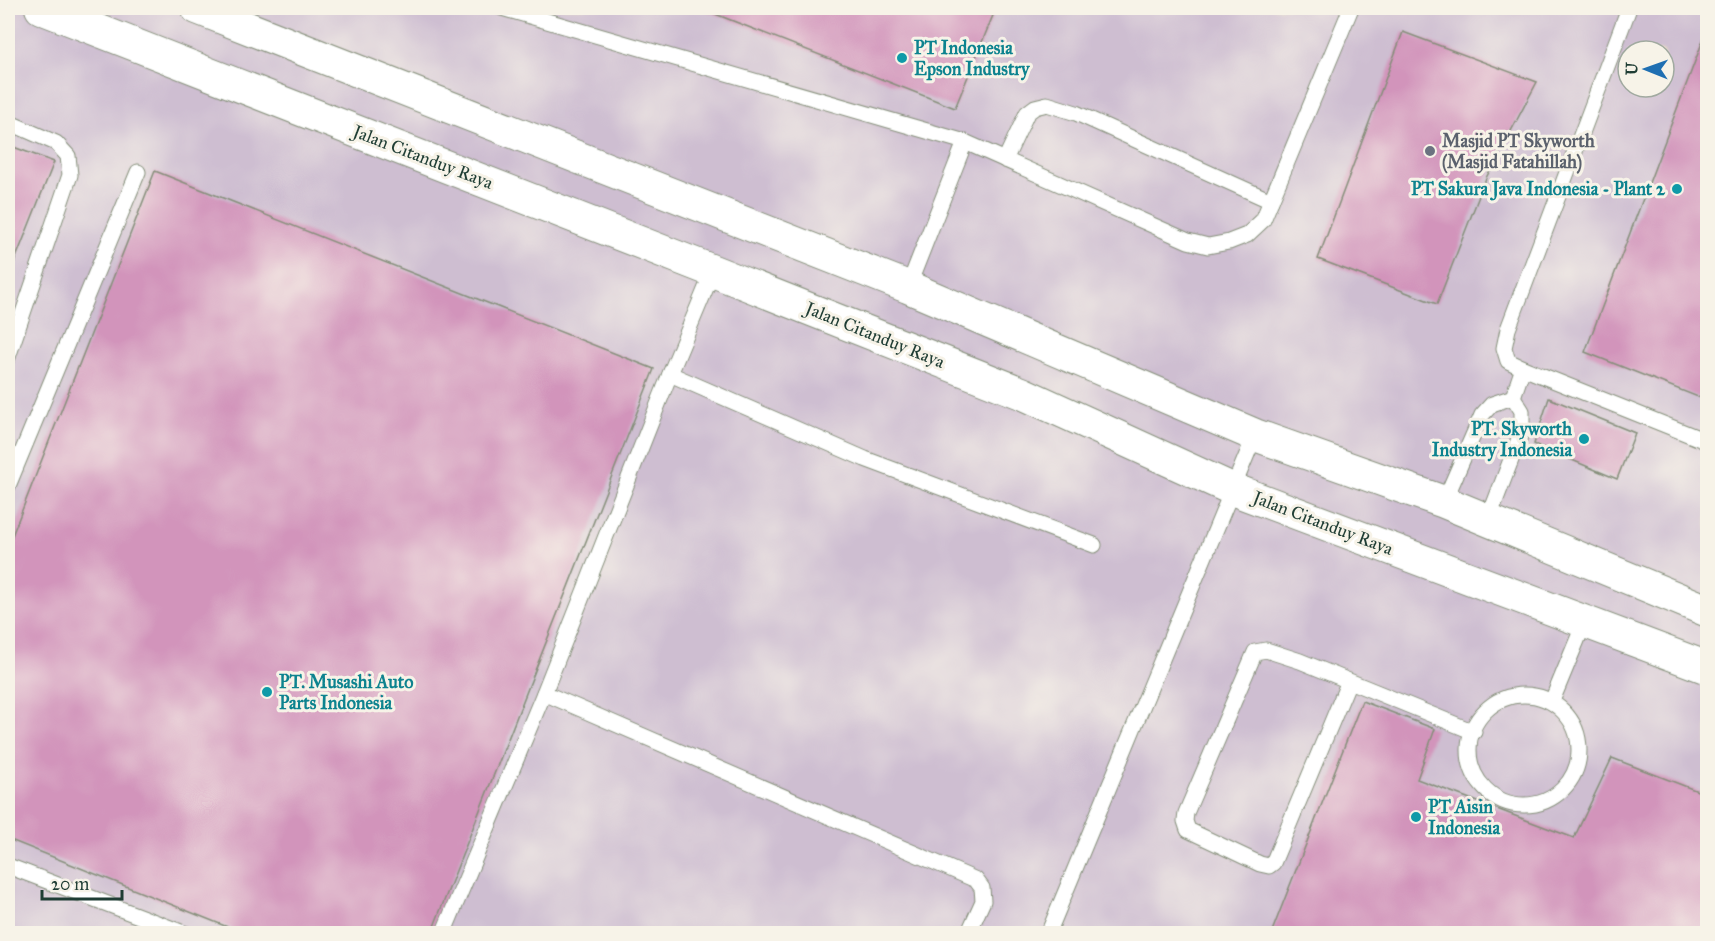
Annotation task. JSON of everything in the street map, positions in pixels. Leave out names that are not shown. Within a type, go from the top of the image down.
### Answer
[{"type":"street","name":"Jalan Citanduy Raya","points":[[41,8],[1024,394],[1232,489],[1707,668]]},
{"type":"street","points":[[197,8],[908,287],[1255,435],[1444,502],[1707,611]]},
{"type":"lane","points":[[502,8],[965,142],[1188,241],[1208,246],[1229,242],[1247,235],[1263,220],[1351,8]]},
{"type":"lane","points":[[1629,8],[1508,329],[1504,348],[1508,361],[1523,368],[1707,442]]},
{"type":"lane","points":[[1005,160],[1027,113],[1035,107],[1047,105],[1076,112],[1271,201]]},
{"type":"lane","points":[[8,122],[56,143],[68,156],[70,175],[8,357]]},
{"type":"lane","points":[[908,287],[965,142]]},
{"type":"lane","points":[[8,486],[138,172]]},
{"type":"lane","points":[[443,933],[544,693],[713,270]]},
{"type":"lane","points":[[1513,397],[1523,368]]},
{"type":"lane","points":[[670,374],[866,459],[1094,545]]},
{"type":"lane","points":[[1444,502],[1482,415],[1492,404],[1513,397]]},
{"type":"lane","points":[[1488,520],[1522,431],[1522,411],[1513,397]]},
{"type":"lane","points":[[1048,933],[1255,435]]},
{"type":"lane","points":[[1552,701],[1586,621]]},
{"type":"lane","points":[[1349,681],[1274,863],[1269,866],[1260,864],[1188,830],[1185,821],[1186,813],[1255,652],[1266,650],[1300,661],[1474,732]]},
{"type":"lane","points":[[544,693],[976,880],[982,888],[983,901],[969,933]]},
{"type":"lane","points":[[1525,694],[1541,697],[1552,701],[1569,717],[1579,739],[1578,762],[1568,783],[1551,799],[1523,806],[1507,802],[1495,797],[1473,772],[1468,748],[1474,732],[1476,720],[1497,701],[1509,696],[1525,694]]},
{"type":"lane","points":[[8,866],[186,933]]},
{"type":"shaded area","points":[[8,8],[1707,8],[1707,933],[8,933]]},
{"type":"building","name":"PT Indonesia Epson Industry","points":[[700,8],[996,8],[955,108]]},
{"type":"building","name":"PT Sakura Java Indonesia - Plant 2","points":[[1708,27],[1708,401],[1585,352]]},
{"type":"building","name":"Masjid PT Skyworth (Masjid Fatahillah)","points":[[1403,32],[1537,82],[1486,178],[1437,304],[1318,259]]},
{"type":"building","points":[[8,145],[54,162],[8,278]]},
{"type":"building","name":"PT. Musashi Auto Parts Indonesia","points":[[155,171],[654,369],[431,934],[245,934],[8,839],[8,546]]},
{"type":"building","name":"PT. Skyworth Industry Indonesia","points":[[1549,398],[1635,433],[1617,479],[1534,444]]},
{"type":"building","name":"PT Aisin Indonesia","points":[[1362,701],[1435,729],[1417,779],[1574,838],[1612,758],[1708,795],[1708,934],[1271,934]]},
{"type":"place","name":"PT Indonesia Epson Industry","points":[[902,58]]},
{"type":"place","name":"Masjid PT Skyworth (Masjid Fatahillah)","points":[[1430,151]]},
{"type":"place","name":"PT Sakura Java Indonesia - Plant 2","points":[[1677,189]]},
{"type":"place","name":"PT. Skyworth Industry Indonesia","points":[[1584,439]]},
{"type":"place","name":"PT. Musashi Auto Parts Indonesia","points":[[267,692]]},
{"type":"place","name":"PT Aisin Indonesia","points":[[1416,817]]}]
